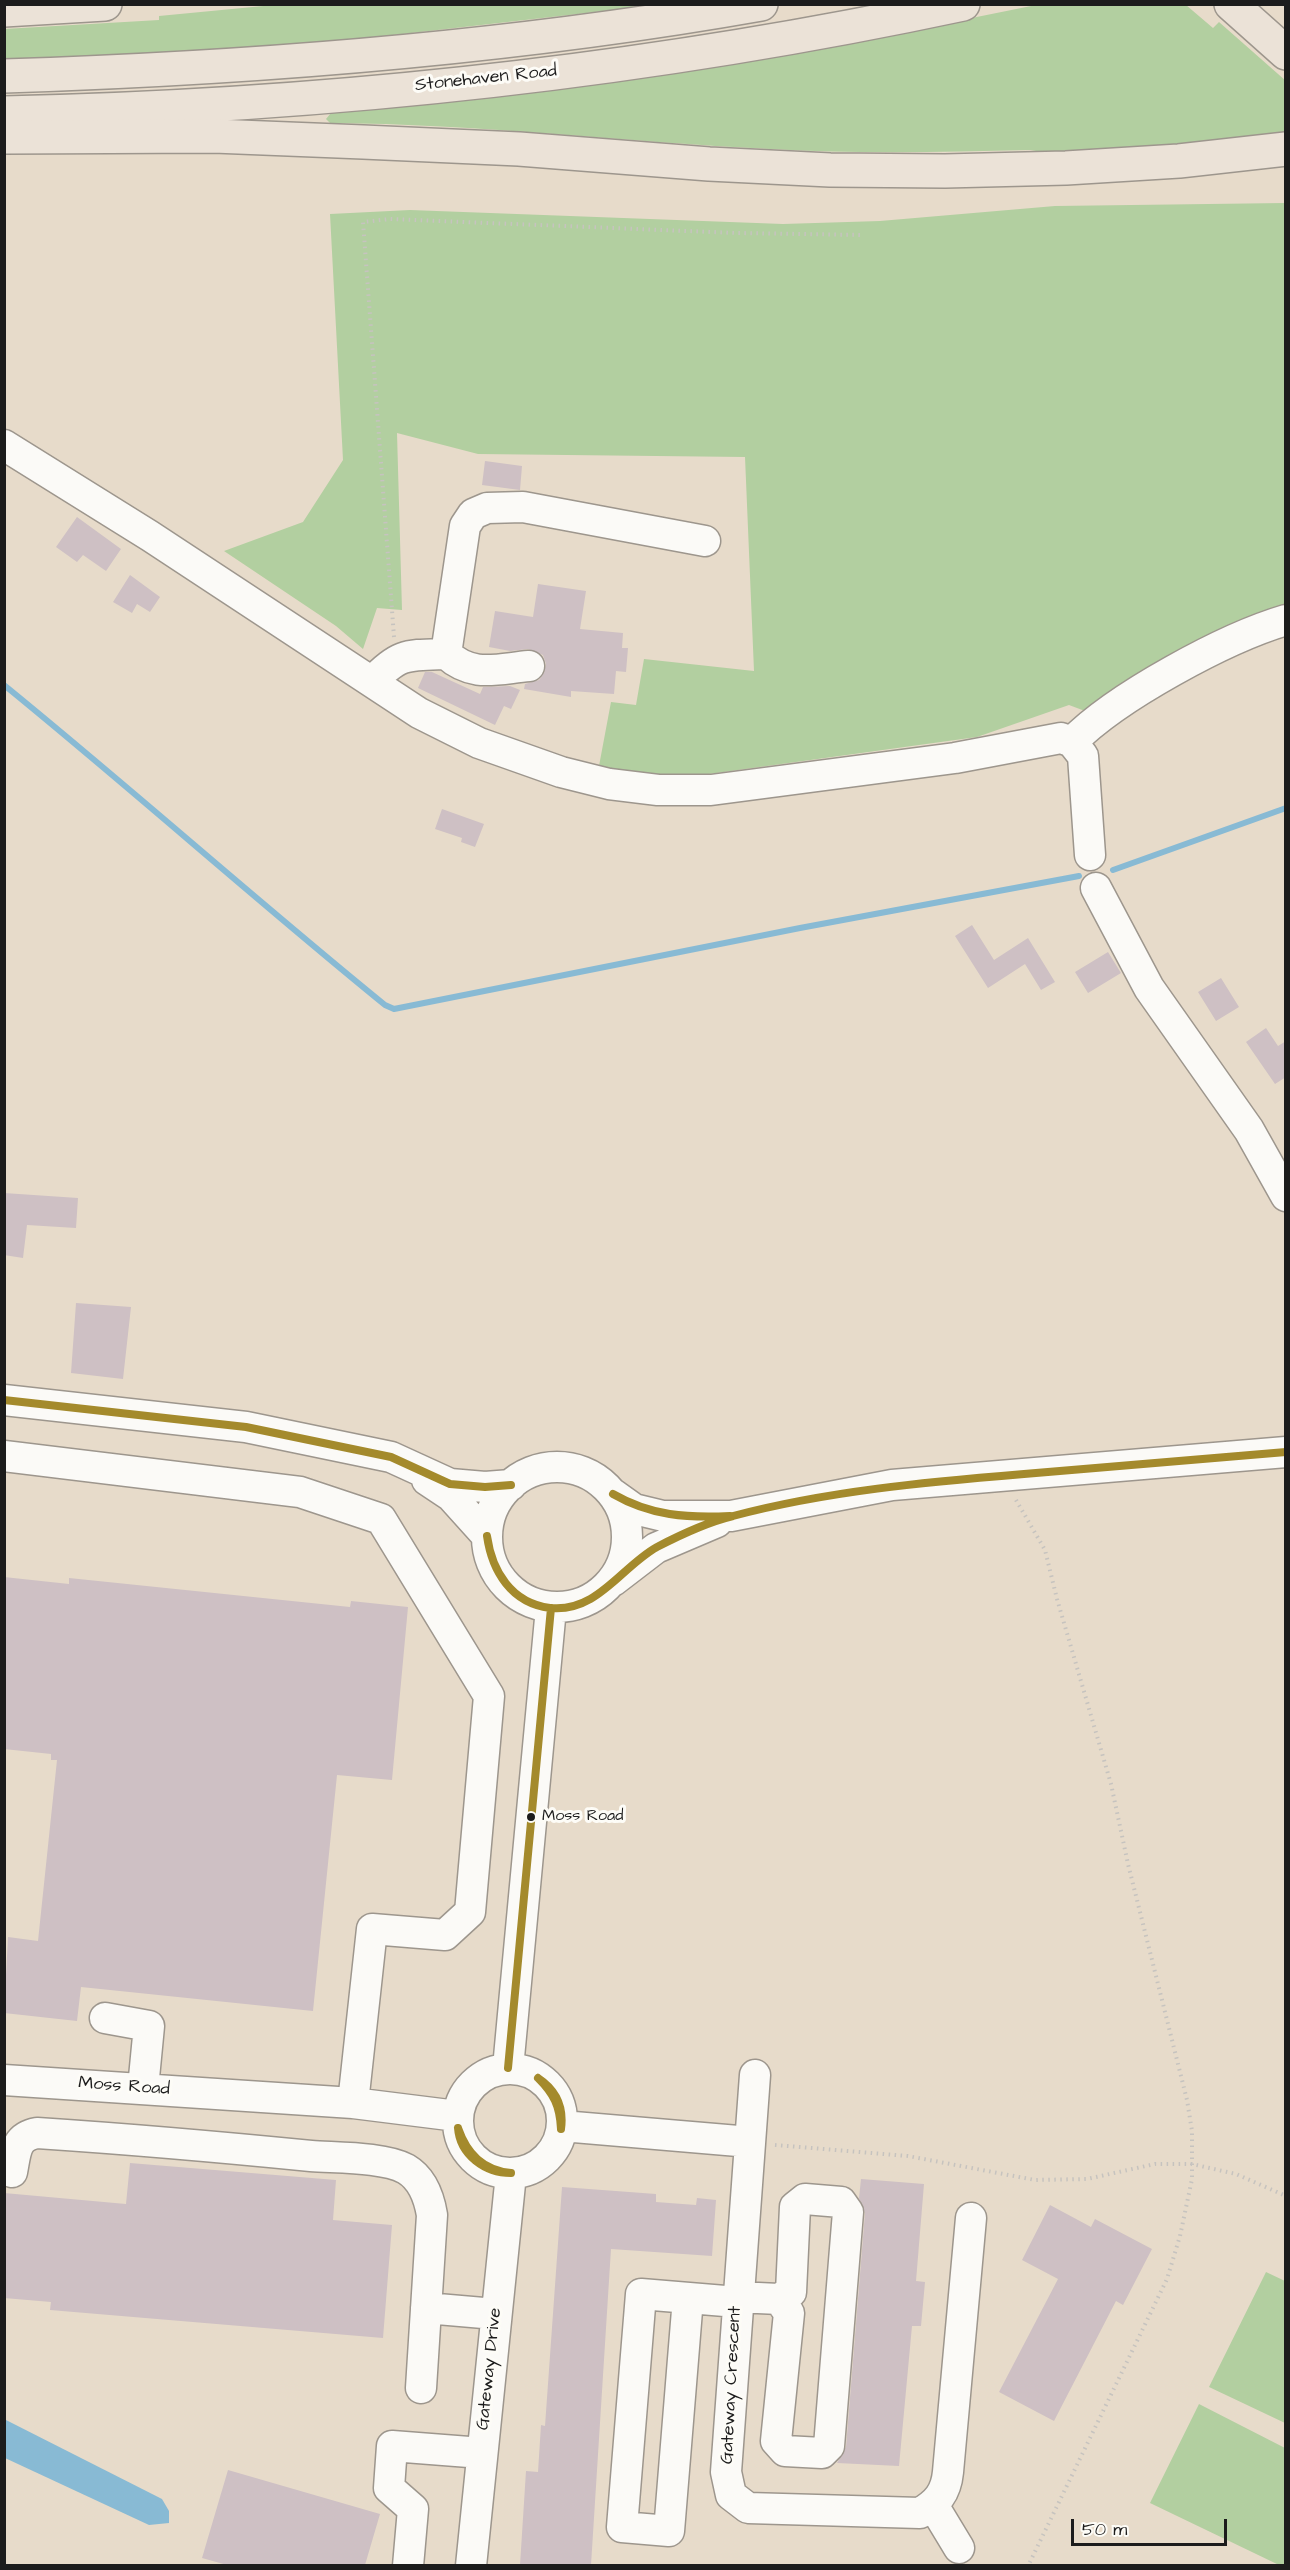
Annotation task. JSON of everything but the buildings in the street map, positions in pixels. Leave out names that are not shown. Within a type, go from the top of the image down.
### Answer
[{"type":"main road","points":[[4,10],[105,4]]},
{"type":"main road","name":"Stonehaven Road","points":[[4,76],[192,68],[392,53],[584,31],[761,4]]},
{"type":"main road","name":"Stonehaven Road","points":[[4,113],[158,109],[468,82],[705,51],[963,4]]},
{"type":"main road","points":[[1240,12],[1286,53]]},
{"type":"main road","points":[[4,137],[214,136],[519,149],[797,169],[922,171],[1179,162],[1286,149]]},
{"type":"main road","points":[[4,152],[224,148],[318,142]]},
{"type":"street","points":[[4,445],[150,536],[419,713],[479,743],[522,760],[609,783],[658,790],[711,790],[773,784],[955,758],[1055,738],[1072,742],[1079,748],[1085,764],[1090,855]]},
{"type":"street","points":[[446,654],[465,526],[473,514],[487,508],[523,507],[705,541]]},
{"type":"street","points":[[1072,742],[1088,725],[1149,686],[1229,643],[1286,620]]},
{"type":"street","points":[[372,682],[397,659],[446,654],[460,666],[475,671],[529,666]]},
{"type":"street","points":[[1096,888],[1149,988],[1249,1130],[1286,1196]]},
{"type":"street","points":[[4,1400],[246,1427],[391,1457],[450,1484],[485,1487],[511,1485]]},
{"type":"street","points":[[731,1516],[656,1548],[594,1598],[573,1606],[551,1608],[531,1603],[506,1584],[490,1557],[487,1536],[490,1517],[498,1499],[511,1485],[527,1474],[545,1468],[564,1468],[582,1472],[599,1481],[634,1509],[663,1516],[731,1516],[892,1485],[1286,1452]]},
{"type":"street","points":[[4,1456],[300,1492],[381,1519],[489,1696],[471,1912],[445,1935],[372,1929],[353,2103]]},
{"type":"street","points":[[391,1457],[451,1496],[487,1536]]},
{"type":"street","points":[[610,1584],[621,1568],[626,1549],[627,1530],[622,1511],[613,1494]]},
{"type":"street","points":[[508,2068],[551,1608]]},
{"type":"street","points":[[105,2019],[149,2026],[143,2088]]},
{"type":"street","points":[[508,2068],[526,2071],[542,2079],[554,2092],[561,2108],[562,2126],[559,2141],[551,2154],[540,2164],[526,2171],[511,2174],[494,2171],[478,2163],[466,2150],[459,2134],[458,2116],[469,2088],[480,2078],[493,2071],[508,2068]]},
{"type":"street","name":"Gateway Crescent","points":[[755,2075],[726,2472],[731,2495],[748,2508],[920,2513],[933,2505]]},
{"type":"street","name":"Moss Road","points":[[4,2080],[353,2103],[458,2116]]},
{"type":"street","points":[[562,2126],[750,2142]]},
{"type":"street","points":[[12,2172],[17,2145],[21,2138],[37,2133],[206,2145],[394,2164],[414,2175],[429,2199],[432,2215],[421,2388]]},
{"type":"street","name":"Gateway Drive","points":[[471,2565],[511,2174]]},
{"type":"street","points":[[688,2298],[669,2530],[622,2527],[641,2294],[688,2298],[779,2299],[791,2292],[795,2207],[805,2199],[841,2202],[848,2212],[829,2446],[822,2453],[785,2451],[776,2441],[789,2313],[779,2299]]},
{"type":"street","points":[[959,2548],[933,2505],[947,2486],[971,2218]]},
{"type":"street","points":[[426,2308],[495,2314]]},
{"type":"street","points":[[408,2565],[413,2509],[388,2488],[392,2446],[482,2453]]},
{"type":"path","points":[[390,609],[363,222],[390,219],[737,233],[864,235]]},
{"type":"path","points":[[1006,1477],[1017,1503],[1045,1550],[1111,1784],[1128,1864],[1187,2100],[1192,2131],[1192,2179],[1180,2236],[1167,2279],[1028,2565]]},
{"type":"path","points":[[750,2142],[908,2156],[1035,2180],[1088,2179],[1155,2164],[1192,2164],[1236,2174],[1286,2196]]},
{"type":"green space","points":[[284,4],[656,5],[324,43],[5,61],[4,29],[159,20],[159,16]]},
{"type":"green space","points":[[1041,4],[1186,5],[1213,28],[1219,22],[1286,81],[1285,135],[1187,145],[1048,153],[1030,150],[835,152],[496,130],[330,123],[326,119],[335,108],[868,39]]},
{"type":"green space","points":[[1285,203],[1285,611],[1085,711],[1069,705],[977,737],[680,778],[601,772],[599,766],[611,702],[636,705],[644,659],[754,671],[745,457],[478,454],[397,433],[402,610],[377,608],[363,649],[336,626],[224,551],[303,522],[343,460],[330,214],[410,210],[783,224],[880,221],[1055,206]]},
{"type":"green space","points":[[1266,2272],[1285,2281],[1285,2423],[1209,2387]]},
{"type":"green space","points":[[1199,2404],[1285,2448],[1285,2565],[1279,2565],[1150,2503]]},
{"type":"water","points":[[4,2419],[162,2499],[169,2511],[169,2523],[149,2525],[5,2458]]},
{"type":"waterway","points":[[4,685],[337,966],[385,1005],[394,1009],[800,928],[1079,876]]},
{"type":"waterway","points":[[1113,870],[1286,808]]},
{"type":"transit line","points":[[4,1400],[246,1427],[391,1457],[450,1484],[485,1487],[511,1485]]},
{"type":"transit line","points":[[487,1536],[493,1561],[514,1592],[524,1600],[536,1605],[567,1608],[595,1596],[644,1556],[666,1542],[714,1522],[769,1507],[914,1484],[1286,1452]]},
{"type":"transit line","points":[[613,1494],[641,1507],[670,1514],[730,1516]]},
{"type":"transit line","points":[[508,2068],[551,1608]]},
{"type":"transit line","points":[[538,2078],[550,2088],[560,2106],[561,2129]]},
{"type":"transit line","points":[[538,2078],[555,2101],[561,2129]]},
{"type":"transit line","points":[[458,2128],[466,2146],[477,2159],[492,2168],[511,2173]]},
{"type":"transit line","points":[[458,2128],[463,2146],[475,2161],[492,2170],[511,2173]]},
{"type":"place","name":"Moss Road","points":[[531,1817]]}]
